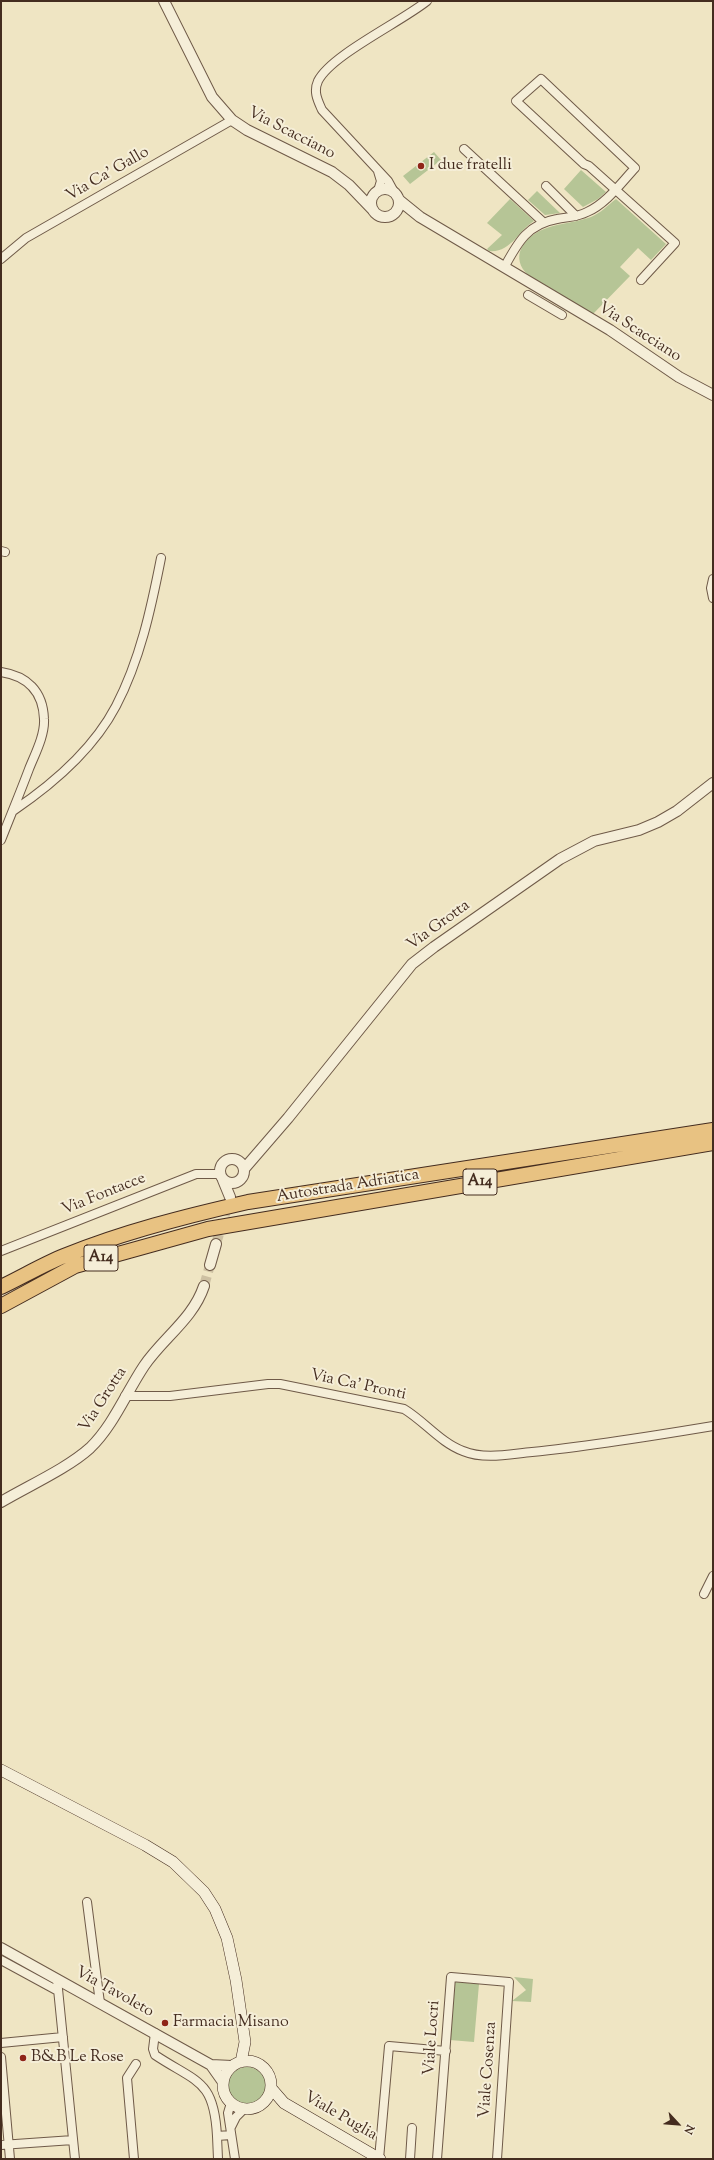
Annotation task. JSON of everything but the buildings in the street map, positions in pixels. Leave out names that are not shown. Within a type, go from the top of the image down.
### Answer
[{"type":"highway","name":"Autostrada Adriatica","points":[[1,1287],[63,1256],[139,1230],[234,1205],[713,1130]]},
{"type":"highway","name":"Autostrada Adriatica","points":[[1,1306],[75,1266],[208,1229],[713,1143]]},
{"type":"main road","points":[[1,1770],[145,1845],[173,1862],[194,1881],[215,1909],[227,1938],[236,1980],[245,2042],[268,2075],[270,2088],[269,2095],[261,2105],[244,2109],[231,2103],[224,2090],[223,2082],[225,2076],[236,2064],[245,2042]]},
{"type":"main road","points":[[236,2064],[247,2061],[259,2064]]},
{"type":"main road","name":"Viale Puglia","points":[[270,2088],[284,2103],[380,2159]]},
{"type":"main road","name":"Viale Puglia","points":[[261,2105],[284,2103]]},
{"type":"street","name":"Via Scacciano","points":[[164,1],[212,97],[232,120],[247,130],[332,172],[349,185],[373,210],[381,216],[405,214],[420,217]]},
{"type":"street","points":[[391,215],[398,209],[397,196],[378,171],[322,110],[316,97],[318,82],[332,64],[427,1]]},
{"type":"street","points":[[505,266],[517,244],[530,229],[542,222],[576,216],[596,207],[615,190],[635,168],[541,79],[516,101],[615,190],[675,243],[641,280]]},
{"type":"street","name":"Via Ca' Gallo","points":[[1,259],[26,238],[232,120]]},
{"type":"street","points":[[464,149],[542,222]]},
{"type":"street","points":[[373,210],[372,199],[378,191],[381,181],[378,171]]},
{"type":"street","name":"Via Scacciano","points":[[349,185],[368,192],[386,189],[397,196],[420,217],[505,266],[610,330],[679,377],[713,395]]},
{"type":"street","points":[[546,186],[576,216]]},
{"type":"street","points":[[544,304],[550,294]]},
{"type":"street","points":[[528,295],[562,315]]},
{"type":"street","points":[[12,811],[41,792],[68,768],[93,739],[116,707],[135,663],[150,615],[161,558]]},
{"type":"street","points":[[713,579],[711,588],[713,598]]},
{"type":"street","points":[[1,672],[14,674],[32,685],[41,703],[44,720],[40,741],[1,840]]},
{"type":"street","name":"Via Grotta","points":[[244,1169],[288,1118],[412,964],[560,859],[594,841],[639,830],[658,822],[677,811],[713,784]]},
{"type":"street","points":[[229,1159],[240,1162],[244,1169],[242,1177],[236,1182],[230,1183],[222,1177],[221,1166],[229,1159]]},
{"type":"street","name":"Via Fontacce","points":[[1,1251],[196,1174],[222,1177]]},
{"type":"street","points":[[210,1265],[216,1244]]},
{"type":"street","name":"Via Grotta","points":[[1,1502],[74,1460],[100,1437],[144,1366],[193,1310],[204,1286]]},
{"type":"street","name":"Via Ca' Pronti","points":[[125,1396],[170,1396],[251,1385],[280,1384],[404,1408],[419,1417],[449,1444],[462,1451],[480,1455],[558,1450],[713,1426]]},
{"type":"street","points":[[704,1594],[713,1576]]},
{"type":"street","points":[[87,1902],[100,2003]]},
{"type":"street","name":"Via Tavoleto","points":[[1,1948],[211,2065],[223,2082]]},
{"type":"street","name":"Via Tavoleto","points":[[1,1960],[58,1990]]},
{"type":"street","name":"Viale Locri","points":[[437,2159],[452,1977],[509,1982]]},
{"type":"street","points":[[57,1979],[75,2159]]},
{"type":"street","name":"Viale Cosenza","points":[[497,2159],[509,1982]]},
{"type":"street","points":[[155,2034],[153,2049],[155,2055],[200,2083],[208,2092],[213,2101],[218,2159]]},
{"type":"street","points":[[1,2043],[63,2037]]},
{"type":"street","points":[[380,2159],[389,2046],[446,2051]]},
{"type":"street","points":[[1,2057],[5,2145],[10,2159]]},
{"type":"street","points":[[134,2159],[127,2078],[136,2064]]},
{"type":"street","name":"Via Tavoleto","points":[[211,2065],[236,2064]]},
{"type":"street","points":[[231,2103],[228,2113],[235,2159]]},
{"type":"street","points":[[231,2131],[236,2117],[244,2109]]},
{"type":"street","points":[[410,2159],[412,2128]]},
{"type":"street","points":[[217,2136],[231,2131]]},
{"type":"street","points":[[5,2145],[73,2140]]},
{"type":"green space","points":[[434,152],[441,160],[410,184],[403,176]]},
{"type":"green space","points":[[581,170],[606,192],[598,199],[583,207],[564,189]]},
{"type":"green space","points":[[537,191],[560,213],[545,215],[528,200]]},
{"type":"green space","points":[[510,199],[534,221],[503,249],[489,251],[487,249],[502,235],[487,223]]},
{"type":"green space","points":[[616,199],[666,244],[651,260],[638,248],[620,267],[630,276],[593,314],[527,274],[520,262],[519,256],[521,249],[527,240],[534,234],[552,226],[591,217]]},
{"type":"green space","points":[[514,1977],[533,1979],[531,2002],[512,2001],[526,1990]]},
{"type":"green space","points":[[454,1982],[479,1984],[474,2042],[450,2040]]},
{"type":"green space","points":[[247,2067],[257,2070],[263,2076],[266,2086],[263,2096],[257,2102],[247,2105],[237,2102],[231,2096],[228,2086],[231,2076],[237,2070]]},
{"type":"tunnel","points":[[216,1244],[229,1201]]},
{"type":"tunnel","points":[[204,1286],[210,1265]]},
{"type":"place","name":"I due fratelli","points":[[421,166]]},
{"type":"place","name":"Farmacia Misano","points":[[165,2023]]},
{"type":"place","name":"B&B Le Rose","points":[[23,2058]]}]
